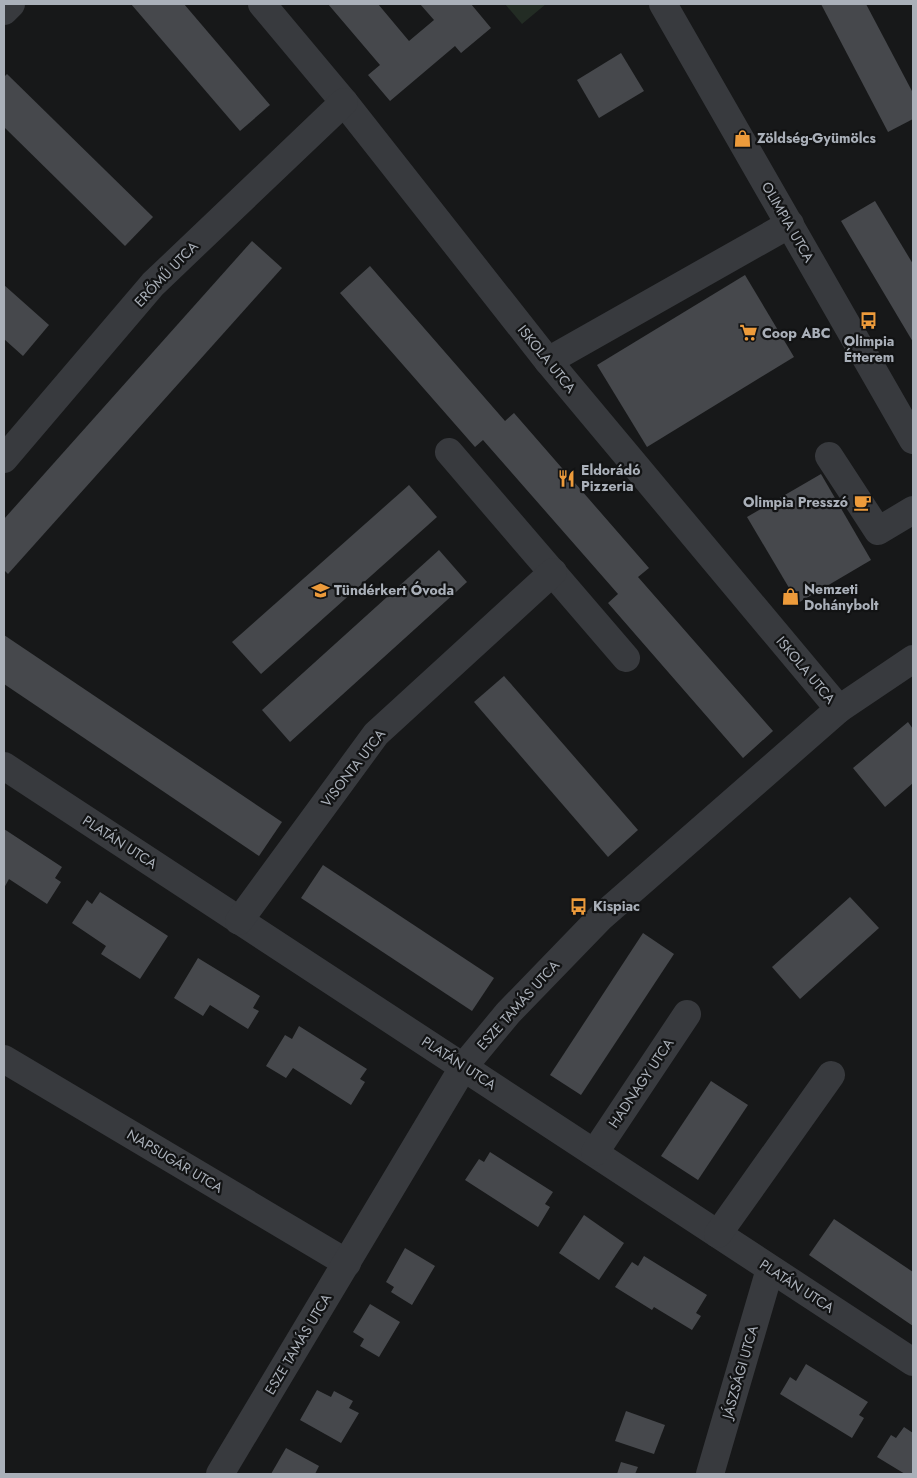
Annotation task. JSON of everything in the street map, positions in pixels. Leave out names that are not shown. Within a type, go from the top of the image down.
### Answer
[{"type":"street","points":[[4,11],[11,4]]},
{"type":"street","name":"ISKOLA UTCA","points":[[262,4],[344,102],[548,362],[839,709]]},
{"type":"street","name":"OLIMPIA UTCA","points":[[663,4],[913,440]]},
{"type":"street","name":"ERŐMŰ UTCA","points":[[4,459],[153,284],[344,102]]},
{"type":"street","points":[[548,362],[790,224]]},
{"type":"street","points":[[449,452],[626,658]]},
{"type":"street","points":[[829,456],[878,531],[913,510]]},
{"type":"street","name":"VISONTA UTCA","points":[[239,920],[376,734],[553,572]]},
{"type":"street","name":"ESZE TAMÁS UTCA","points":[[220,1474],[464,1066],[508,1014],[600,918],[839,709],[913,659]]},
{"type":"street","name":"PLATÁN UTCA","points":[[4,766],[913,1362]]},
{"type":"street","name":"HADNAGY UTCA","points":[[595,1152],[687,1014]]},
{"type":"street","name":"NAPSUGÁR UTCA","points":[[4,1059],[347,1263]]},
{"type":"street","points":[[718,1234],[830,1075]]},
{"type":"street","name":"JÁSZSÁGI UTCA","points":[[710,1474],[770,1269]]},
{"type":"shaded area","points":[[505,4],[546,4],[522,24]]},
{"type":"building","points":[[131,4],[184,4],[270,105],[240,131]]},
{"type":"building","points":[[328,4],[378,4],[409,41],[434,20],[420,4],[471,4],[491,28],[461,53],[455,46],[390,101],[368,75],[380,65]]},
{"type":"building","points":[[821,4],[866,4],[913,93],[913,119],[888,132]]},
{"type":"building","points":[[621,53],[644,91],[599,118],[577,80]]},
{"type":"building","points":[[7,74],[153,217],[125,246],[4,127],[4,77]]},
{"type":"building","points":[[875,201],[913,264],[913,342],[841,221]]},
{"type":"building","points":[[252,241],[282,268],[8,574],[4,570],[4,519]]},
{"type":"building","points":[[370,266],[505,421],[514,413],[649,568],[638,577],[773,731],[743,758],[608,603],[618,594],[483,440],[475,447],[340,293]]},
{"type":"building","points":[[745,275],[794,357],[647,447],[597,365]]},
{"type":"building","points":[[4,285],[49,325],[23,356],[4,339]]},
{"type":"building","points":[[821,474],[871,560],[798,603],[747,517]]},
{"type":"building","points":[[409,485],[437,517],[261,674],[232,642]]},
{"type":"building","points":[[439,550],[467,582],[290,742],[262,710]]},
{"type":"building","points":[[4,635],[282,822],[259,856],[4,684]]},
{"type":"building","points":[[504,676],[638,830],[608,857],[474,702]]},
{"type":"building","points":[[908,722],[913,729],[913,783],[885,807],[853,768]]},
{"type":"building","points":[[4,829],[62,867],[55,878],[61,882],[47,904],[9,879],[4,888]]},
{"type":"building","points":[[323,865],[494,978],[472,1011],[301,898]]},
{"type":"building","points":[[100,892],[168,936],[140,979],[101,954],[106,946],[72,923],[87,900],[92,904]]},
{"type":"building","points":[[850,897],[879,928],[800,999],[772,967]]},
{"type":"building","points":[[643,933],[674,954],[581,1095],[550,1075]]},
{"type":"building","points":[[198,958],[260,996],[253,1008],[259,1011],[248,1029],[210,1005],[203,1016],[174,998]]},
{"type":"building","points":[[299,1026],[367,1069],[360,1079],[365,1082],[351,1105],[293,1068],[286,1078],[266,1066],[285,1035],[292,1039]]},
{"type":"building","points":[[711,1081],[748,1105],[698,1180],[661,1156]]},
{"type":"building","points":[[490,1152],[553,1192],[545,1204],[550,1207],[538,1227],[465,1180],[479,1159],[484,1162]]},
{"type":"building","points":[[584,1215],[624,1243],[599,1280],[559,1253]]},
{"type":"building","points":[[834,1219],[913,1272],[913,1326],[809,1255]]},
{"type":"building","points":[[405,1248],[435,1266],[412,1305],[391,1292],[394,1287],[386,1282]]},
{"type":"building","points":[[644,1256],[707,1295],[696,1313],[701,1316],[692,1330],[654,1307],[652,1310],[615,1287],[632,1262],[638,1266]]},
{"type":"building","points":[[370,1304],[400,1322],[379,1357],[360,1346],[364,1339],[353,1332]]},
{"type":"building","points":[[806,1364],[868,1402],[859,1415],[864,1418],[852,1438],[780,1394],[790,1377],[796,1381]]},
{"type":"building","points":[[317,1390],[331,1397],[334,1391],[353,1401],[349,1408],[359,1413],[341,1443],[300,1420]]},
{"type":"building","points":[[626,1411],[665,1425],[654,1454],[615,1441]]},
{"type":"building","points":[[904,1427],[913,1433],[913,1474],[905,1474],[877,1457],[891,1435],[896,1438]]},
{"type":"building","points":[[286,1448],[319,1466],[315,1474],[271,1474]]},
{"type":"building","points":[[621,1462],[638,1467],[635,1474],[617,1474]]},
{"type":"place","name":"Zöldség-Gyümölcs","points":[[743,138]]},
{"type":"place","name":"Olimpia Étterem","points":[[869,321]]},
{"type":"place","name":"Coop ABC","points":[[748,333]]},
{"type":"place","name":"Eldorádó Pizzeria","points":[[567,478]]},
{"type":"place","name":"Olimpia Presszó","points":[[862,502]]},
{"type":"place","name":"Tündérkert Óvoda","points":[[320,590]]},
{"type":"place","name":"Nemzeti Dohánybolt","points":[[790,597]]},
{"type":"place","name":"Kispiac","points":[[579,906]]}]
